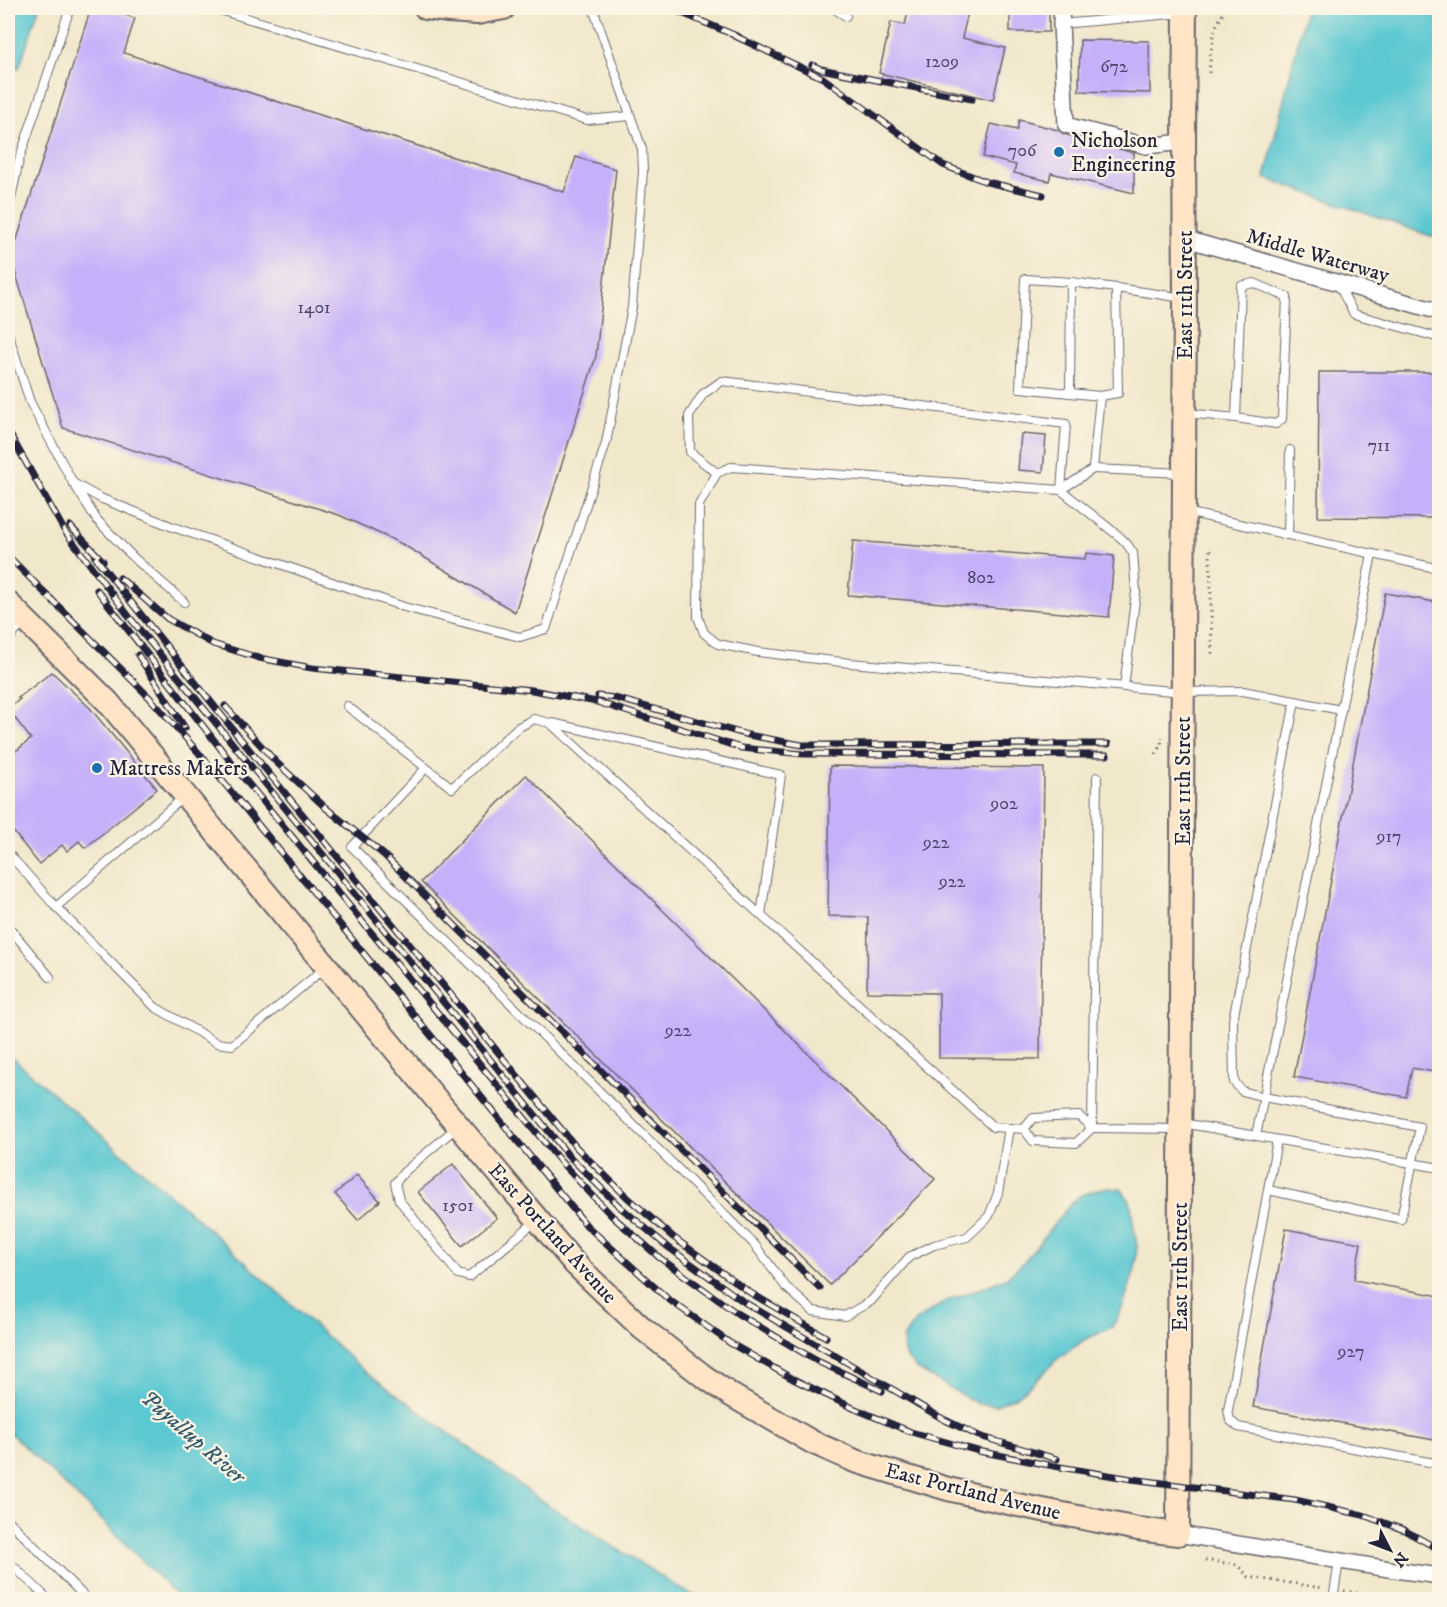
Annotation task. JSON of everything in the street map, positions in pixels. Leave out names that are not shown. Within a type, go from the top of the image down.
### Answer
[{"type":"street","points":[[426,8],[477,13],[504,8]]},
{"type":"street","points":[[1062,8],[1066,125],[1146,146],[1184,142]]},
{"type":"street","name":"East 11th Street","points":[[1178,1534],[1186,14]]},
{"type":"street","name":"Middle Waterway","points":[[1186,239],[1440,312]]},
{"type":"street","name":"East Portland Avenue","points":[[8,603],[108,702],[575,1264],[642,1328],[731,1395],[812,1442],[855,1461],[948,1489],[1138,1529],[1440,1576]]},
{"type":"lane","points":[[8,213],[19,160],[70,8]]},
{"type":"lane","points":[[213,8],[587,120],[630,116]]},
{"type":"lane","points":[[74,483],[100,498],[173,527],[404,607],[520,637],[546,629],[606,443],[632,307],[643,171],[642,149],[592,8]]},
{"type":"lane","points":[[833,8],[846,16]]},
{"type":"lane","points":[[1061,24],[1186,14]]},
{"type":"lane","points":[[1116,288],[1118,393],[1100,396],[1020,388],[1025,279],[1071,282],[1116,288],[1185,298]]},
{"type":"lane","points":[[1070,393],[1071,282]]},
{"type":"lane","points":[[1337,282],[1354,314],[1440,338]]},
{"type":"lane","points":[[1185,413],[1275,424],[1282,419],[1287,297],[1254,283],[1240,286],[1236,418]]},
{"type":"lane","points":[[8,333],[30,402],[97,520],[134,558],[184,602]]},
{"type":"lane","points":[[717,473],[690,452],[689,416],[703,393],[722,381],[1066,424],[1061,490]]},
{"type":"lane","points":[[1093,469],[1100,396]]},
{"type":"lane","points":[[1288,535],[1290,450]]},
{"type":"lane","points":[[1124,687],[1136,592],[1132,553],[1127,544],[1061,490],[731,467],[717,473],[699,505],[698,617],[704,633],[718,644],[758,652],[850,663],[1124,687],[1184,692],[1243,691],[1341,710]]},
{"type":"lane","points":[[1061,490],[1093,469],[1185,473]]},
{"type":"lane","points":[[1184,511],[1440,569]]},
{"type":"lane","points":[[1256,1136],[1372,554]]},
{"type":"lane","points":[[8,639],[26,621]]},
{"type":"lane","points":[[1268,1190],[1401,1219],[1420,1127],[1263,1097],[1242,1091],[1234,1082],[1233,1020],[1295,701]]},
{"type":"lane","points":[[347,706],[452,788],[517,728],[534,719],[781,775],[761,915]]},
{"type":"lane","points":[[550,723],[993,1127],[1024,1129],[1033,1141],[1076,1143],[1092,1128],[1181,1126],[1256,1136],[1440,1168]]},
{"type":"lane","points":[[426,768],[352,847],[754,1244],[786,1287],[813,1311],[845,1316],[871,1301],[909,1257],[934,1245],[967,1237],[982,1223],[989,1216],[998,1192],[1009,1128]]},
{"type":"lane","points":[[1092,1128],[1098,777]]},
{"type":"lane","points":[[56,907],[186,795]]},
{"type":"lane","points":[[8,853],[56,907],[155,1007],[217,1043],[232,1045],[327,966]]},
{"type":"lane","points":[[8,926],[50,977]]},
{"type":"lane","points":[[1024,1129],[1033,1118],[1079,1116],[1092,1128]]},
{"type":"lane","points":[[459,1126],[404,1172],[395,1183],[399,1200],[458,1274],[469,1276],[538,1220]]},
{"type":"lane","points":[[1277,1140],[1228,1410],[1230,1420],[1238,1428],[1440,1464]]},
{"type":"lane","points":[[8,1520],[88,1599]]},
{"type":"lane","points":[[8,1561],[49,1599]]},
{"type":"lane","points":[[1333,1599],[1339,1561]]},
{"type":"path","points":[[1209,73],[1210,51],[1215,28],[1226,8]]},
{"type":"path","points":[[1210,550],[1212,655]]},
{"type":"path","points":[[1156,754],[1161,746],[1162,735]]},
{"type":"path","points":[[1205,1560],[1237,1565],[1249,1577],[1400,1599]]},
{"type":"water","points":[[8,8],[39,8],[19,68],[8,64]]},
{"type":"water","points":[[1306,8],[1439,8],[1439,239],[1265,178]]},
{"type":"water","name":"Puyallup River","points":[[8,1054],[192,1214],[362,1369],[540,1500],[679,1588],[701,1599],[180,1599],[110,1528],[8,1431]]},
{"type":"water","points":[[1103,1188],[1121,1189],[1130,1201],[1137,1247],[1135,1269],[1122,1309],[1112,1327],[1084,1340],[1056,1360],[1017,1396],[996,1405],[978,1404],[915,1368],[904,1353],[903,1339],[915,1321],[946,1301],[1006,1278],[1025,1261],[1067,1208],[1081,1195]]},
{"type":"building","points":[[91,8],[100,8],[135,18],[124,53],[564,192],[576,157],[616,169],[596,356],[515,612],[402,544],[339,515],[63,428],[11,258]]},
{"type":"building","points":[[909,8],[969,8],[962,38],[1005,48],[993,100],[879,73],[891,22],[905,25]]},
{"type":"building","points":[[1010,8],[1049,8],[1049,32],[1010,32]]},
{"type":"building","points":[[1080,40],[1149,41],[1150,93],[1079,91]]},
{"type":"building","name":"Nicholson Engineering","points":[[1019,120],[1134,153],[1134,193],[1051,173],[1049,181],[1014,173],[1016,165],[983,157],[991,124],[1017,130]]},
{"type":"building","points":[[1319,372],[1440,372],[1440,518],[1318,517]]},
{"type":"building","points":[[1021,434],[1046,436],[1043,472],[1018,470]]},
{"type":"building","points":[[853,541],[1085,559],[1086,553],[1114,556],[1109,617],[848,595]]},
{"type":"building","points":[[1385,593],[1440,603],[1440,1073],[1412,1068],[1406,1097],[1294,1077]]},
{"type":"building","name":"Mattress Makers","points":[[52,672],[90,708],[157,789],[85,848],[79,841],[67,851],[62,845],[39,864],[8,825],[8,757],[31,739],[8,709],[20,699],[18,698]]},
{"type":"building","points":[[830,766],[1044,768],[1040,1059],[939,1058],[939,993],[867,992],[868,917],[828,916]]},
{"type":"building","points":[[526,775],[935,1179],[830,1285],[421,882]]},
{"type":"building","points":[[453,1164],[497,1218],[462,1246],[418,1192]]},
{"type":"building","points":[[357,1175],[380,1201],[358,1220],[335,1194]]},
{"type":"building","points":[[1286,1229],[1361,1243],[1354,1280],[1440,1296],[1440,1441],[1253,1407]]},
{"type":"railway","points":[[670,8],[739,37]]},
{"type":"railway","points":[[733,35],[823,78],[943,165],[987,182],[1043,195]]},
{"type":"railway","points":[[812,65],[821,69],[972,99]]},
{"type":"railway","points":[[8,431],[64,530],[131,619],[568,1155],[619,1206],[668,1247],[744,1302],[943,1419],[979,1436],[1057,1459]]},
{"type":"railway","points":[[70,526],[103,561]]},
{"type":"railway","points":[[8,556],[149,697],[206,761],[587,1226],[668,1299],[730,1343],[793,1379],[853,1408],[911,1432],[978,1451],[1054,1466],[1132,1479],[1295,1500],[1363,1515],[1404,1530],[1440,1550]]},
{"type":"railway","points":[[95,557],[239,737],[576,1147],[627,1197],[673,1237],[749,1292],[826,1337]]},
{"type":"railway","points":[[120,578],[168,619],[213,644],[259,658],[312,668],[532,690],[597,702],[741,748],[803,754],[1107,755]]},
{"type":"railway","points":[[97,590],[242,776],[560,1161],[612,1216],[660,1258],[738,1314],[817,1361],[882,1391]]},
{"type":"railway","points":[[138,655],[185,728]]},
{"type":"railway","points":[[598,696],[615,698],[748,735],[802,745],[1108,744]]},
{"type":"railway","points":[[225,706],[276,762],[326,808],[384,855],[820,1288]]},
{"type":"place","name":"Nicholson Engineering","points":[[1059,152]]},
{"type":"place","name":"Mattress Makers","points":[[97,768]]}]
